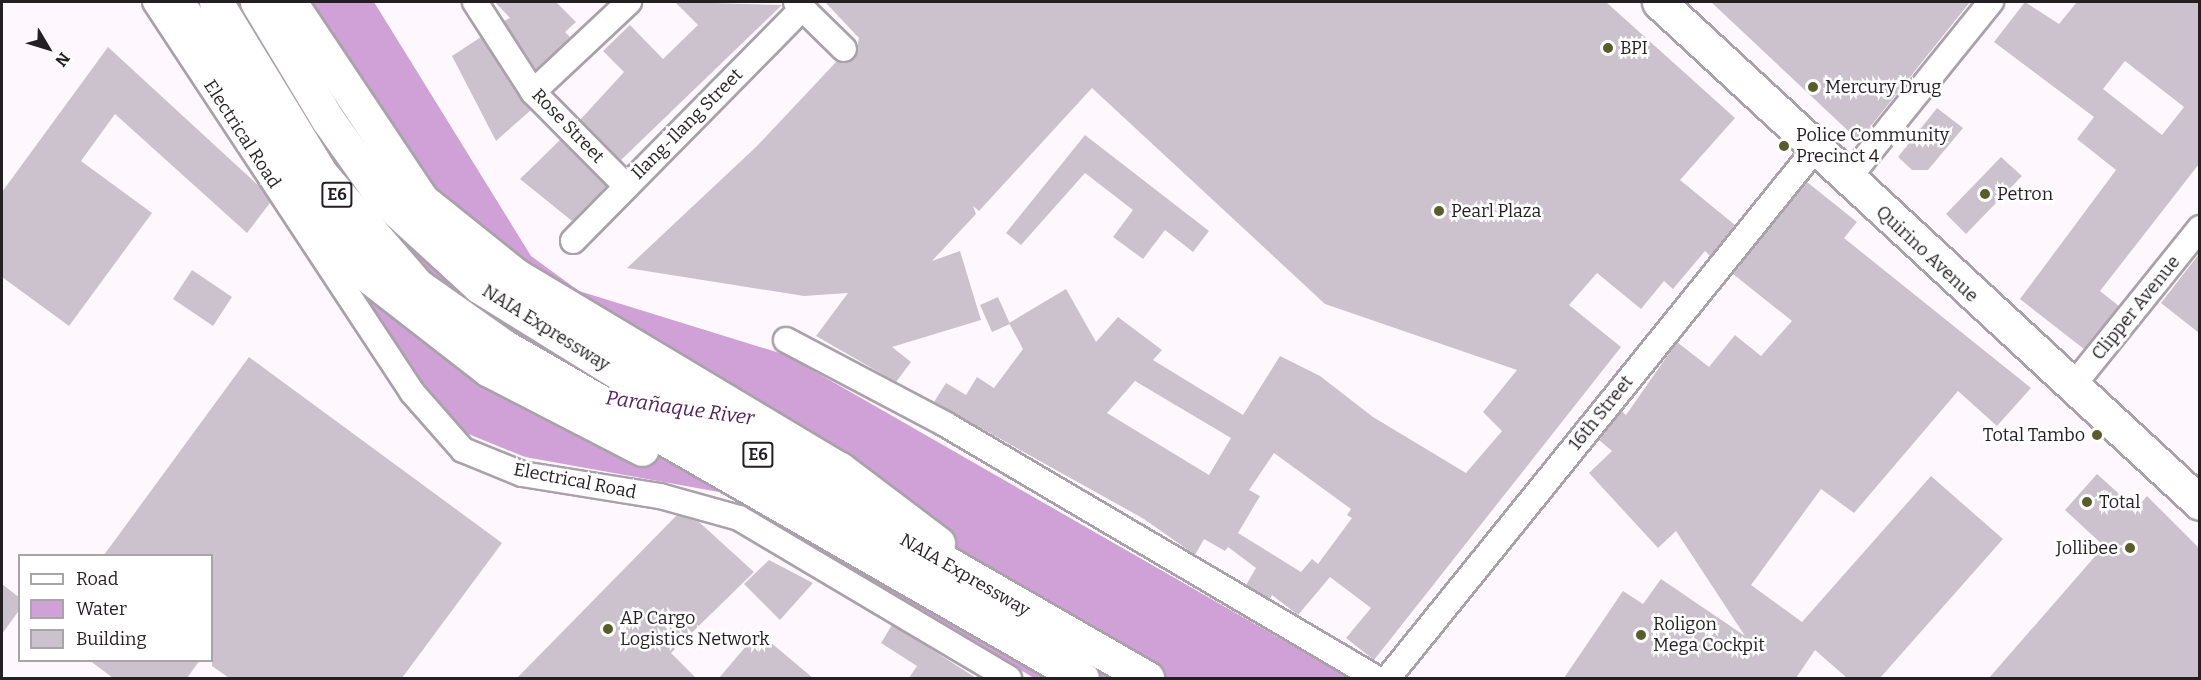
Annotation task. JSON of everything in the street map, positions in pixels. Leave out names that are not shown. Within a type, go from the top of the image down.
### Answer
[{"type":"main road","points":[[177,2],[328,230],[385,293],[453,346],[537,398],[638,448],[740,485]]},
{"type":"main road","name":"NAIA Expressway","points":[[216,2],[321,174],[417,285],[505,347],[740,485],[1082,678]]},
{"type":"main road","name":"NAIA Expressway","points":[[257,2],[328,120],[384,199],[448,262],[541,327],[996,594],[1147,678]]},
{"type":"main road","points":[[290,2],[422,200],[517,276],[897,508],[996,594]]},
{"type":"main road","name":"Quirino Avenue","points":[[1659,2],[2072,387],[2199,502]]},
{"type":"street","name":"Electrical Road","points":[[155,2],[412,392],[463,450],[522,474],[660,496],[739,518],[1009,678]]},
{"type":"street","name":"Rose Street","points":[[475,2],[533,92],[626,186]]},
{"type":"street","points":[[533,92],[629,2]]},
{"type":"street","points":[[1848,179],[1991,2]]},
{"type":"street","points":[[799,5],[844,49]]},
{"type":"street","name":"Ilang-Ilang Street","points":[[573,240],[799,5]]},
{"type":"street","name":"16th Street","points":[[1388,678],[1816,148]]},
{"type":"street","name":"Clipper Avenue","points":[[2072,387],[2199,228]]},
{"type":"street","points":[[786,340],[945,424],[1376,678]]},
{"type":"water","name":"Parañaque River","points":[[171,2],[374,2],[531,256],[579,291],[786,355],[1349,678],[1034,678],[719,492],[525,457],[429,418]]},
{"type":"building","points":[[495,2],[556,2],[576,22],[565,32],[570,37],[536,70],[504,21],[510,18]]},
{"type":"building","points":[[675,2],[782,5],[621,160],[580,120],[624,72],[603,51],[630,25],[663,59],[698,25]]},
{"type":"building","points":[[825,2],[1606,2],[1735,118],[1680,180],[1735,225],[1710,256],[1705,251],[1673,289],[1664,281],[1641,309],[1597,273],[1569,305],[1621,347],[1374,660],[1346,638],[1371,608],[1330,577],[1298,615],[1272,595],[1270,599],[1246,585],[1256,568],[1228,547],[1225,551],[1204,539],[1195,555],[1144,519],[934,402],[946,383],[966,395],[977,377],[994,388],[1023,349],[1009,323],[1066,289],[1096,342],[1118,317],[1162,350],[1153,360],[1243,415],[1280,356],[1320,376],[1373,417],[1466,473],[1502,431],[1483,412],[1517,370],[1325,304],[1092,88],[979,211],[973,206],[976,214],[932,261],[960,251],[981,320],[892,347],[911,362],[896,382],[816,336],[848,293],[804,296],[627,268],[757,146],[837,61],[855,58],[859,38]],"holes":[[[1135,381],[1231,438],[1209,475],[1107,413]],[[1274,453],[1351,509],[1347,515],[1352,518],[1318,564],[1312,559],[1301,572],[1238,533],[1260,496],[1249,490]]]},
{"type":"building","points":[[1711,2],[1970,2],[1859,141]]},
{"type":"building","points":[[2025,2],[2059,24],[2077,2],[2199,2],[2199,164],[2100,291],[2119,306],[2084,349],[2020,299],[2116,170],[2077,139],[2094,117],[1994,42]],"holes":[[[2125,61],[2184,107],[2162,135],[2103,89]]]},
{"type":"building","points":[[481,37],[531,110],[496,141],[452,56]]},
{"type":"building","points":[[108,47],[260,187],[270,203],[247,233],[115,114],[81,161],[152,213],[69,326],[2,277],[2,192]]},
{"type":"building","points":[[1937,108],[1963,128],[1928,170],[1912,170],[1898,157]]},
{"type":"building","points":[[1085,135],[1209,231],[1193,252],[1165,230],[1143,259],[1113,237],[1133,210],[1085,173],[1021,245],[1006,233]]},
{"type":"building","points":[[560,140],[607,187],[572,221],[520,179]]},
{"type":"building","name":"Petron","points":[[2001,157],[2022,176],[1966,234],[1946,214]]},
{"type":"building","points":[[1807,182],[1857,222],[1844,238],[2031,388],[1997,426],[1958,391],[1854,513],[1821,489],[1751,585],[1802,622],[1931,476],[2003,539],[1880,678],[1847,678],[1815,650],[1796,678],[1564,678],[1623,591],[1643,604],[1661,579],[1745,636],[1676,531],[1658,548],[1589,473],[1612,451],[1599,440],[1622,411],[1626,415],[1677,342],[1709,367],[1735,335],[1761,356],[1792,321],[1733,274]]},
{"type":"building","points":[[2199,254],[2199,333],[2161,303]]},
{"type":"building","points":[[192,270],[232,297],[213,326],[173,299]]},
{"type":"building","points":[[998,297],[1010,324],[992,332],[980,305]]},
{"type":"building","points":[[249,357],[502,543],[402,678],[229,678],[212,666],[213,554],[105,554]]},
{"type":"building","points":[[2097,474],[2136,509],[2147,496],[2199,548],[2199,678],[1989,678],[2104,546],[2065,510]]},
{"type":"building","points":[[677,515],[699,522],[754,572],[671,653],[696,678],[517,678]]},
{"type":"building","points":[[769,560],[813,583],[780,620],[744,584]]},
{"type":"building","points":[[2,584],[18,596],[18,612],[2,634]]},
{"type":"building","points":[[892,625],[976,678],[909,678],[917,666],[881,643]]},
{"type":"building","points":[[758,632],[813,678],[719,678]]},
{"type":"building","points":[[92,662],[199,662],[187,678],[113,678]]},
{"type":"place","name":"BPI","points":[[1608,48]]},
{"type":"place","name":"Mercury Drug","points":[[1813,87]]},
{"type":"place","name":"Police Community Precinct 4","points":[[1784,146]]},
{"type":"place","name":"Petron","points":[[1985,194]]},
{"type":"place","name":"Pearl Plaza","points":[[1439,211]]},
{"type":"place","name":"Total Tambo","points":[[2097,435]]},
{"type":"place","name":"Total","points":[[2087,502]]},
{"type":"place","name":"Jollibee","points":[[2130,548]]},
{"type":"place","name":"AP Cargo Logistics Network","points":[[608,629]]},
{"type":"place","name":"Roligon Mega Cockpit","points":[[1641,635]]}]
